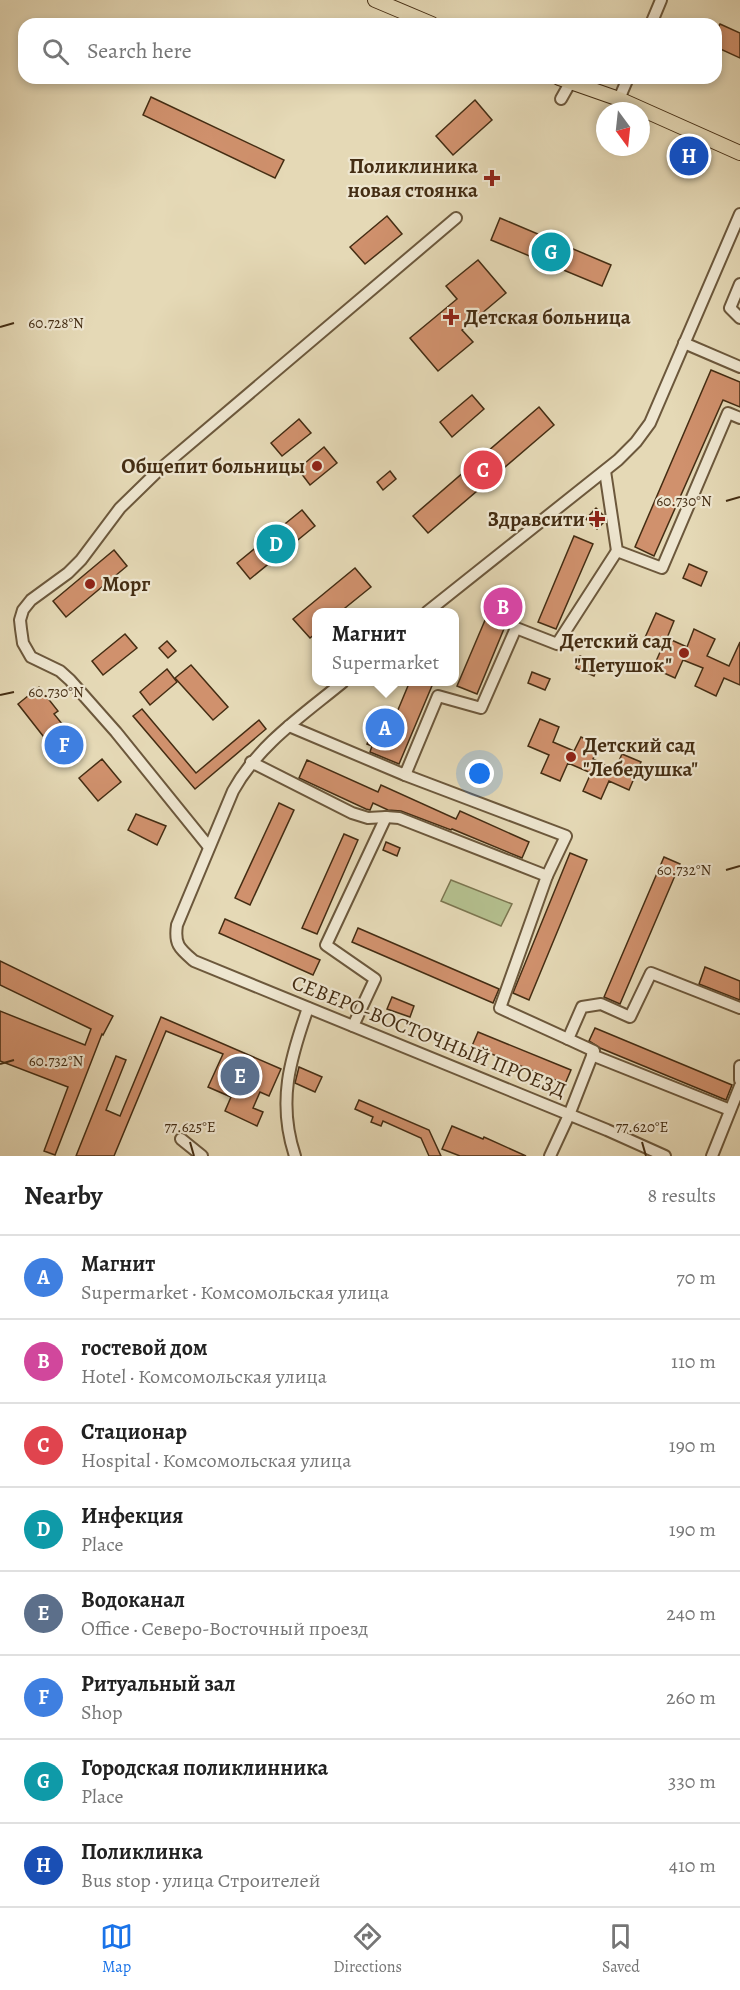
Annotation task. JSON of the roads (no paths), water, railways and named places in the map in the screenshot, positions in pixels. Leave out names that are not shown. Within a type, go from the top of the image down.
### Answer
[{"type":"main road","points":[[375,0],[418,18]]},
{"type":"main road","points":[[576,84],[619,99],[740,153]]},
{"type":"street","points":[[654,18],[661,0]]},
{"type":"street","points":[[561,99],[564,84]]},
{"type":"street","points":[[619,99],[625,84]]},
{"type":"street","points":[[432,608],[605,471],[636,442],[650,423],[740,213]]},
{"type":"street","points":[[337,686],[289,726],[251,762],[233,791],[209,848],[116,732],[70,680],[60,671],[31,657],[24,643],[20,620],[23,610],[31,600],[74,566],[120,508],[159,470],[456,218]]},
{"type":"street","points":[[740,284],[730,308],[740,318]]},
{"type":"street","points":[[684,344],[740,367]]},
{"type":"street","points":[[617,551],[662,568],[728,413],[740,418]]},
{"type":"street","points":[[405,775],[438,696],[481,708],[516,628],[557,644],[617,551],[605,471]]},
{"type":"street","points":[[289,726],[405,775],[566,837],[547,876],[500,1008],[594,1051],[550,1156]]},
{"type":"street","points":[[251,762],[352,813],[368,818],[399,818],[547,876]]},
{"type":"street","points":[[353,1026],[375,979],[327,945],[386,817]]},
{"type":"street","name":"СЕВЕРО-ВОСТОЧНЫЙ ПРОЕЗД","points":[[209,848],[177,925],[175,937],[180,950],[194,961],[664,1156]]},
{"type":"street","points":[[568,1039],[582,1007],[602,1004],[630,1017],[651,973],[740,1008]]},
{"type":"street","points":[[294,1156],[286,1110],[285,1089],[293,1052],[308,1008]]},
{"type":"street","points":[[592,1055],[735,1105]]},
{"type":"street","points":[[740,1066],[740,1080]]},
{"type":"street","points":[[712,1156],[735,1105],[740,1086]]},
{"type":"street","points":[[181,1139],[202,1156]]},
{"type":"place","name":"Поликлинка","points":[[689,156]]},
{"type":"place","name":"Поликлиника новая стоянка","points":[[492,178]]},
{"type":"place","name":"Городская поликлинника","points":[[551,252]]},
{"type":"place","name":"Детская больница","points":[[451,317]]},
{"type":"place","name":"Общепит больницы","points":[[317,466]]},
{"type":"place","name":"Стационар","points":[[483,470]]},
{"type":"place","name":"Здравсити","points":[[597,519]]},
{"type":"place","name":"Инфекция","points":[[276,544]]},
{"type":"place","name":"Морг","points":[[90,584]]},
{"type":"place","name":"гостевой дом","points":[[503,607]]},
{"type":"place","name":"Детский сад \"Петушок\"","points":[[684,653]]},
{"type":"place","name":"Магнит","points":[[385,728]]},
{"type":"place","name":"Ритуальный зал","points":[[64,745]]},
{"type":"place","name":"Детский сад \"Лебедушка\"","points":[[571,757]]},
{"type":"place","name":"Водоканал","points":[[240,1076]]}]
